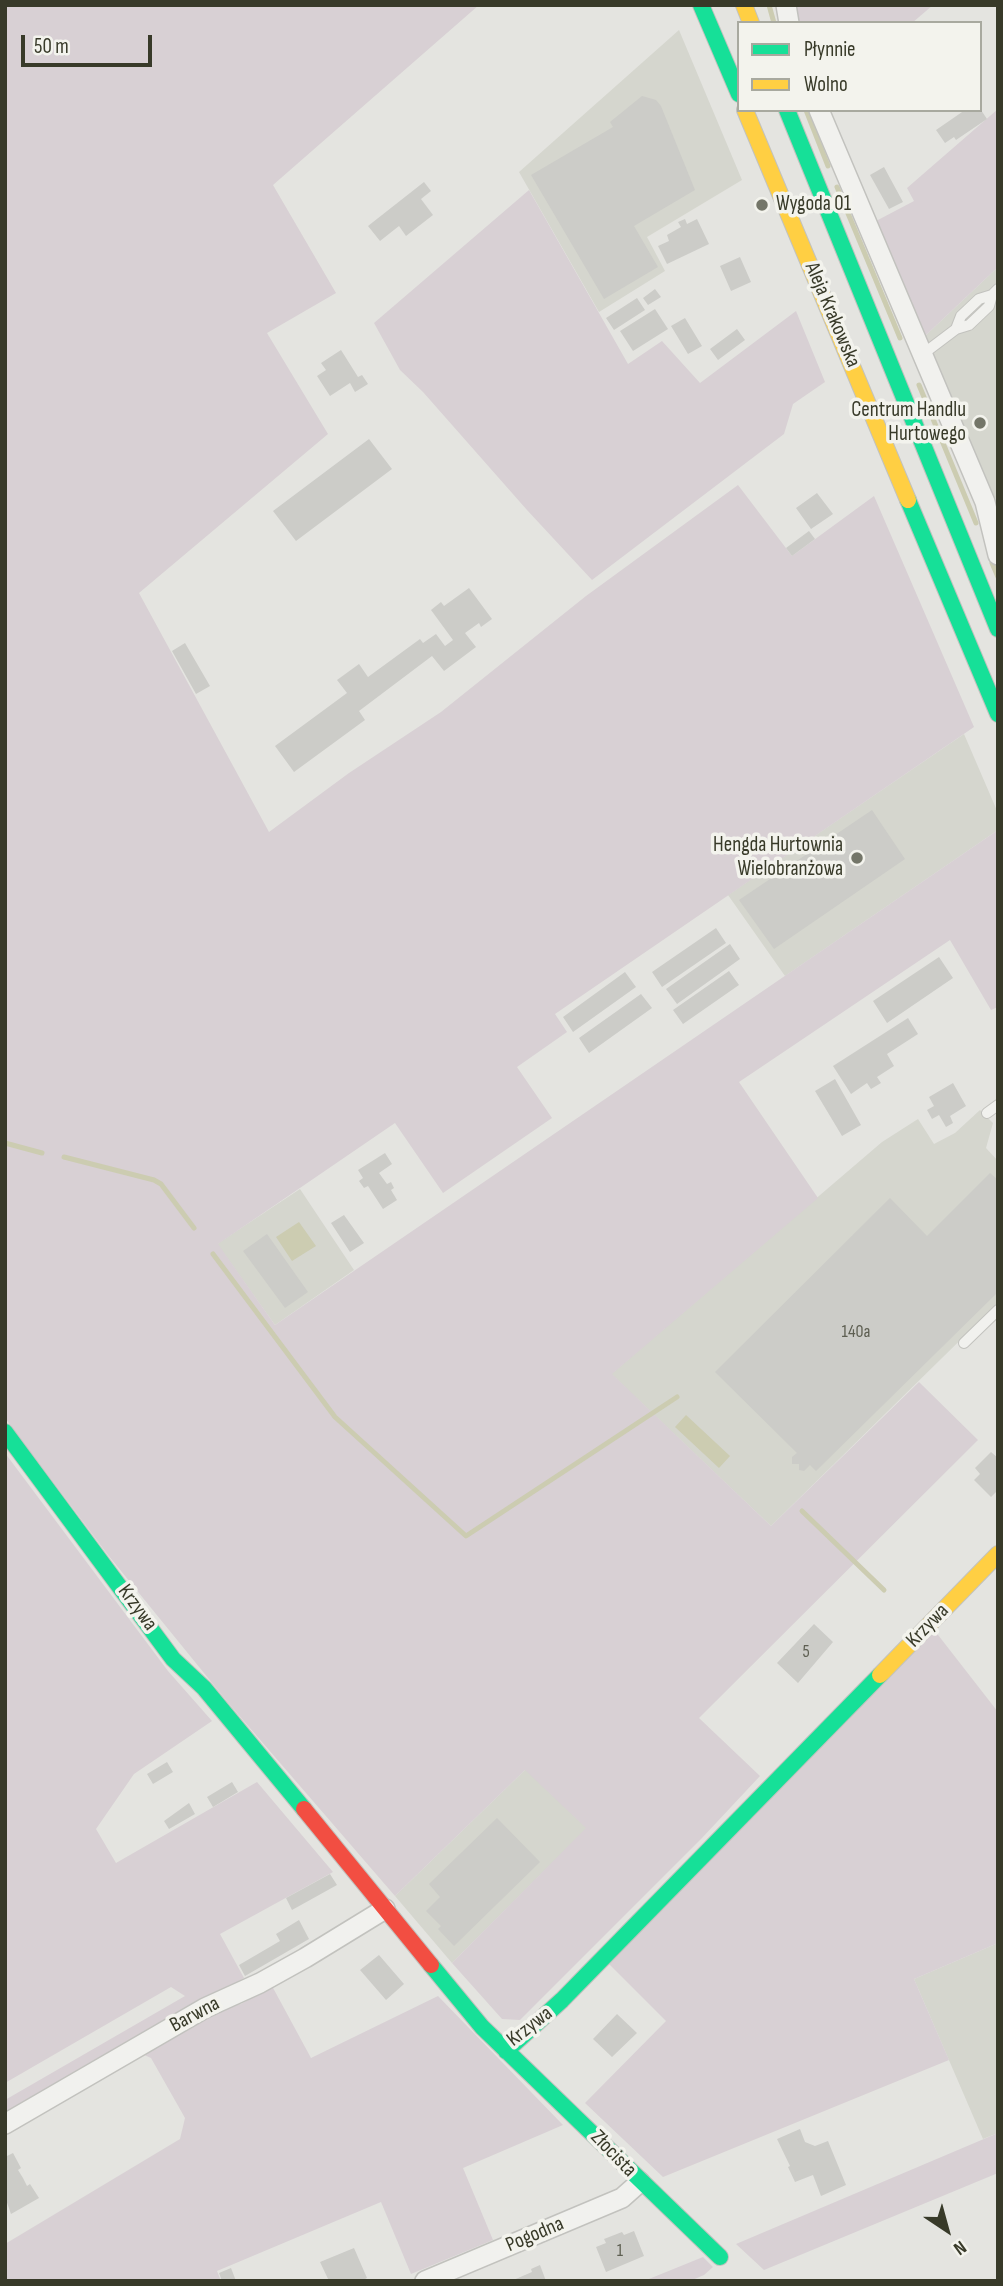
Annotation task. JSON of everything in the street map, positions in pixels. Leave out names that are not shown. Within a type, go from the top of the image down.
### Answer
[{"type":"street","points":[[701,5],[737,89]]},
{"type":"street","name":"Aleja Krakowska","points":[[746,112],[998,714]]},
{"type":"street","name":"Aleja Krakowska","points":[[788,112],[998,629]]},
{"type":"street","points":[[820,112],[985,502],[995,546],[964,548]]},
{"type":"street","name":"Krzywa","points":[[5,1432],[173,1659],[204,1688],[482,2026],[506,2051],[562,2000],[998,1554]]},
{"type":"street","name":"Barwna","points":[[5,2124],[205,2008],[260,1983],[305,1958],[385,1909]]},
{"type":"street","name":"Złocista","points":[[506,2051],[720,2257]]},
{"type":"street","name":"Pogodna","points":[[425,2281],[622,2198],[640,2182]]},
{"type":"lane","points":[[923,354],[957,330],[969,325],[989,306],[995,292]]},
{"type":"lane","points":[[988,1114],[998,1105]]},
{"type":"lane","points":[[964,1343],[998,1310]]},
{"type":"shaded area","points":[[5,5],[479,5],[273,185],[336,293],[267,333],[328,434],[139,593],[269,832],[349,773],[441,712],[586,596],[738,485],[792,556],[874,496],[974,727],[555,1014],[567,1032],[517,1067],[552,1118],[443,1193],[395,1123],[218,1244],[275,1325],[998,830],[998,1007],[991,1010],[950,940],[739,1082],[818,1198],[612,1374],[771,1526],[919,1382],[978,1440],[699,1718],[760,1776],[702,1838],[520,2020],[502,2019],[452,1963],[586,1828],[525,1770],[395,1896],[230,1705],[108,1555],[5,1418]]},
{"type":"shaded area","points":[[793,5],[933,5],[914,21],[797,21]]},
{"type":"shaded area","points":[[679,30],[742,180],[647,237],[665,271],[599,312],[519,172]]},
{"type":"shaded area","points":[[998,109],[998,267],[925,336],[876,221],[914,201],[907,188]]},
{"type":"shaded area","points":[[529,190],[628,364],[662,341],[700,383],[796,311],[825,382],[793,404],[784,434],[592,580],[423,392],[400,370],[374,323]]},
{"type":"shaded area","name":"Centrum Handlu Hurtowego","points":[[998,267],[998,496],[993,500],[925,336]]},
{"type":"shaded area","name":"Hengda Hurtownia Wielobranżowa","points":[[964,734],[998,813],[998,830],[785,976],[728,895]]},
{"type":"shaded area","points":[[980,1110],[993,1123],[986,1148],[998,1161],[998,1303],[771,1526],[611,1374],[882,1142],[918,1119],[934,1144],[955,1133]]},
{"type":"shaded area","points":[[300,1189],[354,1270],[275,1325],[217,1244]]},
{"type":"shaded area","points":[[299,1222],[316,1246],[292,1261],[276,1237]]},
{"type":"shaded area","points":[[686,1415],[730,1456],[719,1468],[675,1427]]},
{"type":"shaded area","points":[[5,1453],[168,1671],[212,1721],[134,1774],[96,1829],[116,1863],[257,1782],[333,1872],[220,1934],[244,1978],[5,2116],[5,2100],[185,1996],[171,1987],[5,2083]]},
{"type":"shaded area","points":[[935,1631],[998,1712],[998,1943],[914,1979],[949,2060],[663,2177],[585,2103],[666,2021],[608,1963]]},
{"type":"shaded area","points":[[526,1769],[587,1828],[452,1963],[395,1896]]},
{"type":"shaded area","points":[[998,1943],[998,2133],[983,2139],[914,1979]]},
{"type":"shaded area","points":[[272,1986],[311,2058],[438,1996],[563,2125],[463,2168],[493,2240],[411,2274],[381,2202],[217,2271],[221,2281],[5,2281],[5,2244],[180,2139],[185,2118],[151,2058],[140,2053],[219,2007],[241,2004]]},
{"type":"shaded area","points":[[998,2133],[998,2173],[764,2270],[736,2244]]},
{"type":"shaded area","points":[[703,2257],[713,2267],[704,2275],[690,2281],[644,2281]]},
{"type":"building","points":[[642,96],[656,100],[661,106],[695,190],[634,226],[658,267],[604,299],[531,175],[613,127],[610,122]]},
{"type":"building","points":[[962,112],[982,112],[987,119],[956,140],[954,137],[945,143],[936,130]]},
{"type":"building","points":[[884,167],[903,202],[889,209],[870,175]]},
{"type":"building","points":[[424,182],[431,191],[421,199],[433,215],[406,236],[399,226],[380,241],[368,226]]},
{"type":"building","points":[[685,219],[687,224],[697,219],[709,244],[667,264],[658,246],[669,241],[667,235],[681,227],[678,222]]},
{"type":"building","points":[[740,257],[751,282],[731,291],[720,266]]},
{"type":"building","points":[[655,289],[661,297],[648,305],[643,298]]},
{"type":"building","points":[[637,298],[645,310],[614,330],[606,318]]},
{"type":"building","points":[[655,309],[668,329],[633,351],[620,331]]},
{"type":"building","points":[[685,318],[702,346],[688,354],[671,326]]},
{"type":"building","points":[[737,329],[745,340],[718,360],[710,349]]},
{"type":"building","points":[[341,350],[358,377],[362,375],[368,384],[355,392],[350,383],[330,396],[317,376],[326,370],[321,363]]},
{"type":"building","points":[[369,439],[392,469],[296,541],[273,511]]},
{"type":"building","points":[[817,493],[833,514],[811,529],[796,508]]},
{"type":"building","points":[[809,531],[815,539],[792,556],[786,548]]},
{"type":"building","points":[[469,588],[492,619],[481,627],[479,623],[465,633],[476,647],[444,671],[432,656],[359,711],[365,720],[294,772],[275,746],[347,693],[337,680],[359,664],[368,677],[420,639],[423,643],[436,634],[445,646],[453,640],[431,610],[441,602],[444,606]]},
{"type":"building","points":[[185,643],[210,686],[196,694],[172,651]]},
{"type":"building","points":[[872,810],[905,859],[774,949],[739,900]]},
{"type":"building","points":[[716,928],[726,943],[662,987],[652,972]]},
{"type":"building","points":[[730,944],[740,959],[677,1004],[666,989]]},
{"type":"building","points":[[939,957],[953,978],[887,1023],[873,1001]]},
{"type":"building","points":[[729,971],[739,985],[683,1024],[673,1010]]},
{"type":"building","points":[[625,972],[636,987],[573,1032],[563,1017]]},
{"type":"building","points":[[641,994],[652,1008],[589,1053],[579,1038]]},
{"type":"building","points":[[908,1018],[918,1034],[887,1054],[894,1066],[877,1077],[881,1083],[871,1089],[867,1083],[851,1094],[833,1066]]},
{"type":"building","points":[[835,1079],[861,1125],[842,1136],[815,1091]]},
{"type":"building","points":[[953,1083],[966,1106],[950,1116],[953,1123],[946,1127],[939,1115],[932,1119],[927,1110],[934,1106],[929,1097]]},
{"type":"building","points":[[385,1153],[392,1164],[379,1173],[387,1184],[391,1182],[394,1188],[391,1190],[397,1200],[383,1209],[368,1186],[364,1188],[359,1181],[363,1178],[358,1170]]},
{"type":"building","points":[[990,1173],[998,1180],[998,1292],[816,1471],[810,1465],[804,1471],[799,1470],[799,1464],[792,1464],[792,1457],[797,1453],[715,1372],[890,1198],[927,1236]]},
{"type":"building","points":[[344,1215],[364,1243],[350,1252],[331,1223]]},
{"type":"building","points":[[267,1234],[308,1292],[285,1308],[243,1251]]},
{"type":"building","points":[[991,1452],[998,1458],[998,1490],[991,1497],[974,1480],[980,1474],[975,1468]]},
{"type":"building","points":[[814,1624],[833,1642],[798,1683],[777,1663]]},
{"type":"building","points":[[167,1762],[173,1772],[153,1784],[147,1774]]},
{"type":"building","points":[[232,1782],[238,1792],[213,1807],[207,1797]]},
{"type":"building","points":[[189,1803],[195,1814],[169,1829],[164,1821]]},
{"type":"building","points":[[497,1818],[540,1862],[454,1946],[438,1929],[441,1926],[426,1911],[440,1897],[429,1884]]},
{"type":"building","points":[[330,1874],[337,1885],[292,1910],[286,1898]]},
{"type":"building","points":[[299,1920],[309,1939],[245,1976],[239,1965],[280,1941],[276,1934]]},
{"type":"building","points":[[379,1955],[404,1984],[386,2000],[360,1970]]},
{"type":"building","points":[[617,2014],[637,2033],[612,2057],[593,2039]]},
{"type":"building","points":[[800,2129],[805,2142],[815,2146],[828,2141],[846,2185],[821,2196],[813,2175],[795,2182],[777,2139]]},
{"type":"building","points":[[13,2153],[27,2186],[30,2184],[39,2198],[11,2214],[5,2197],[5,2157]]},
{"type":"building","points":[[634,2231],[644,2256],[606,2272],[596,2247],[606,2243],[604,2239],[622,2232],[624,2235]]},
{"type":"building","points":[[354,2248],[367,2278],[361,2281],[329,2281],[320,2262]]},
{"type":"building","points":[[540,2265],[546,2281],[511,2281],[532,2272],[531,2269]]},
{"type":"building","points":[[231,2268],[236,2281],[222,2281],[219,2273]]},
{"type":"waterway","points":[[769,5],[773,21]]},
{"type":"waterway","points":[[807,112],[828,166]]},
{"type":"waterway","points":[[837,187],[900,338]]},
{"type":"waterway","points":[[919,385],[976,523]]},
{"type":"waterway","points":[[992,563],[998,577]]},
{"type":"waterway","points":[[5,1143],[42,1153]]},
{"type":"waterway","points":[[64,1157],[154,1180],[161,1184],[194,1228]]},
{"type":"waterway","points":[[213,1254],[335,1417],[466,1536],[677,1397]]},
{"type":"waterway","points":[[802,1511],[884,1590]]},
{"type":"traffic: fast","points":[[701,5],[737,89]]},
{"type":"traffic: fast","points":[[788,112],[998,629]]},
{"type":"traffic: fast","points":[[908,500],[998,714]]},
{"type":"traffic: fast","points":[[5,1432],[173,1659],[204,1688],[304,1809]]},
{"type":"traffic: fast","points":[[506,2051],[562,2000],[880,1675]]},
{"type":"traffic: fast","points":[[431,1965],[482,2027],[720,2257]]},
{"type":"traffic: slow","points":[[744,5],[750,21]]},
{"type":"traffic: slow","points":[[746,112],[908,500]]},
{"type":"traffic: slow","points":[[880,1675],[998,1554]]},
{"type":"traffic: jam","points":[[304,1809],[431,1965]]},
{"type":"place","name":"Wygoda 01","points":[[762,205]]},
{"type":"place","name":"Centrum Handlu Hurtowego","points":[[980,423]]},
{"type":"place","name":"Hengda Hurtownia Wielobranżowa","points":[[857,858]]}]
